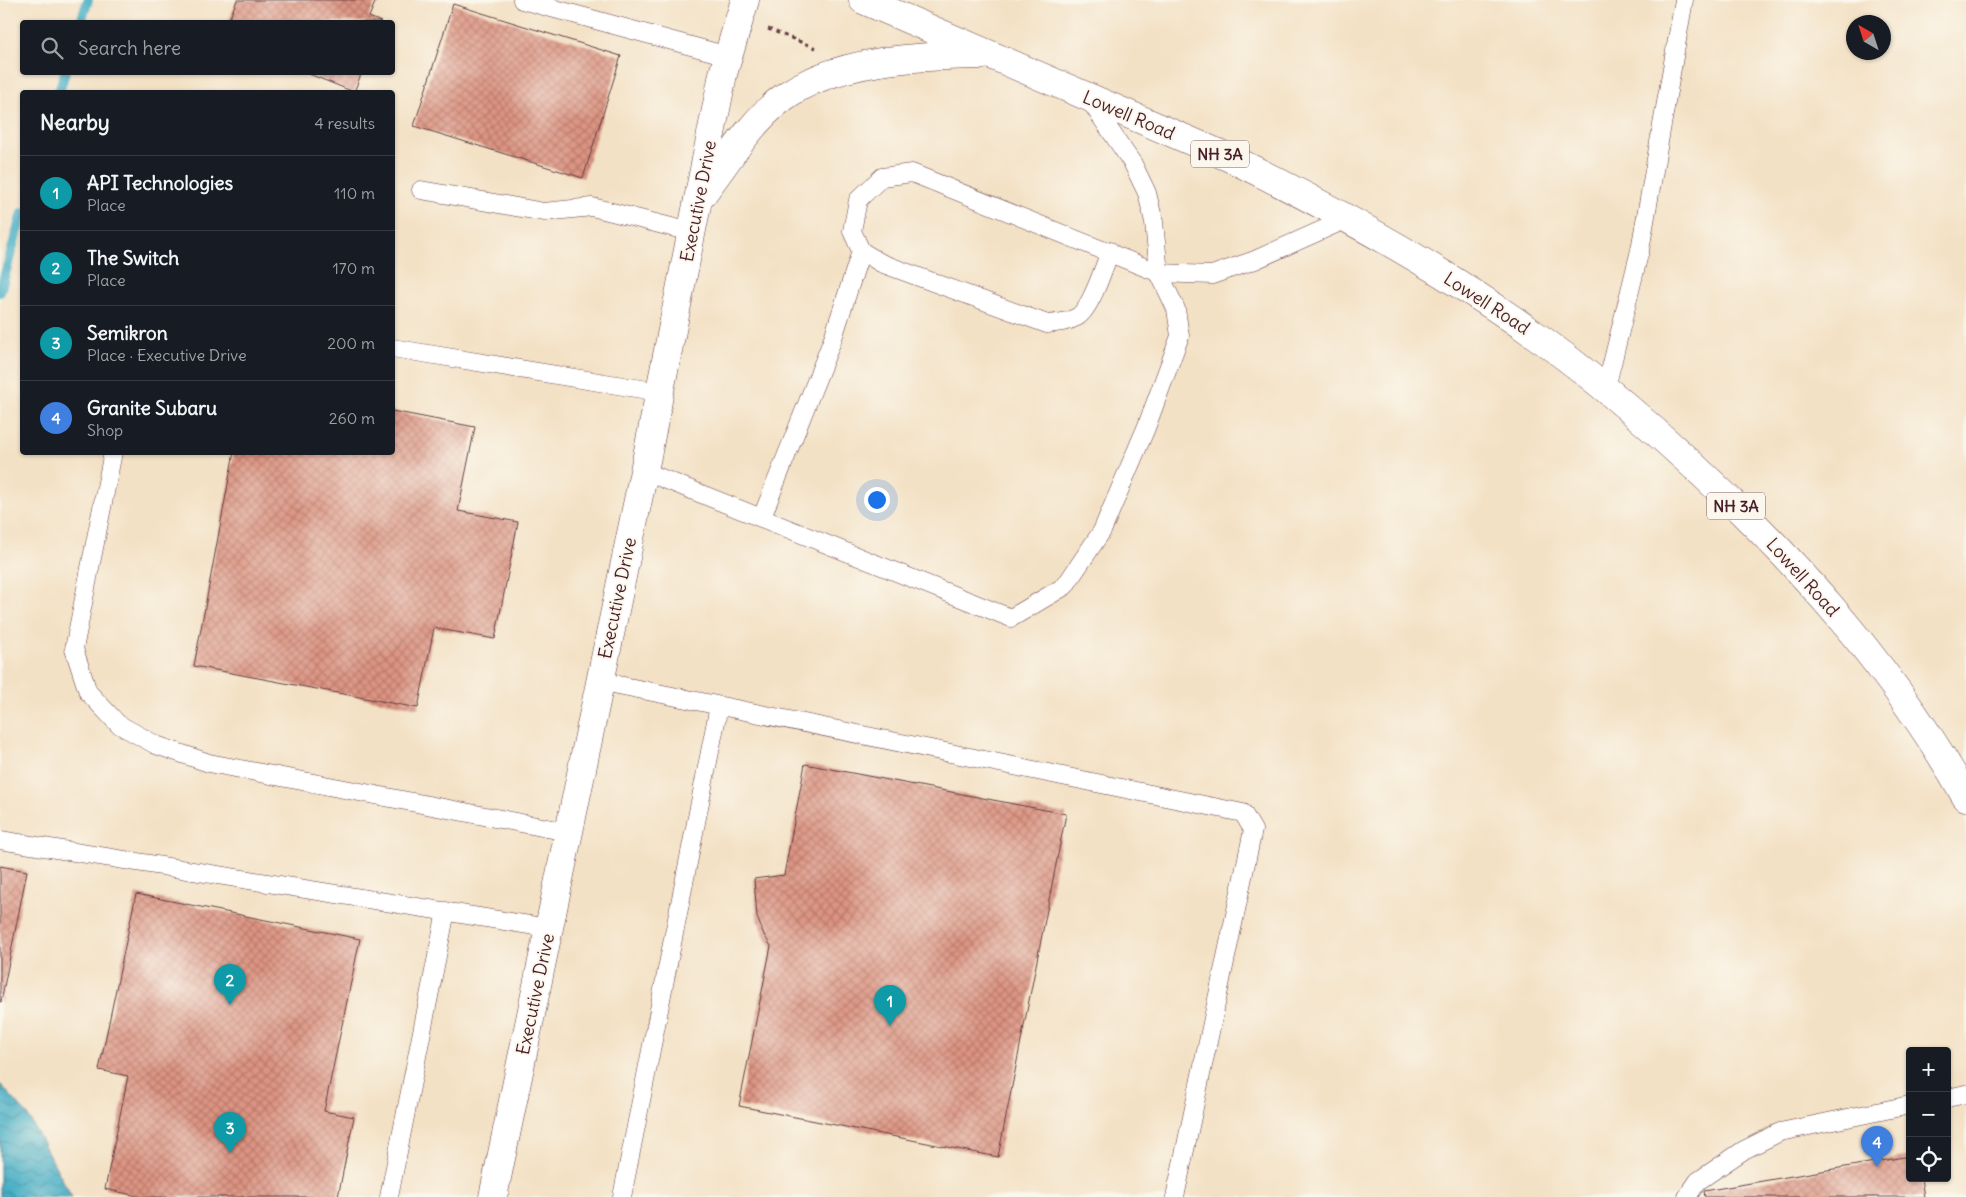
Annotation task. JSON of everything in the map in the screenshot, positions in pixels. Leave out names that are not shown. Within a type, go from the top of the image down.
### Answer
[{"type":"main road","name":"Executive Drive","points":[[493,1197],[728,56],[745,0]]},
{"type":"main road","name":"Lowell Road","points":[[863,0],[1230,158],[1349,218],[1446,275],[1532,332],[1606,388],[1714,484],[1790,560],[1838,614],[1894,685],[1966,797]]},
{"type":"main road","points":[[698,200],[755,125],[780,100],[805,84],[875,63],[921,56],[992,55]]},
{"type":"lane","points":[[522,0],[728,56]]},
{"type":"lane","points":[[1606,388],[1640,250],[1684,0]]},
{"type":"lane","points":[[644,470],[1012,618],[1065,586],[1102,530],[1146,428],[1180,336],[1176,309],[1159,273],[1154,222],[1147,193],[1133,164],[1088,98]]},
{"type":"lane","points":[[1110,251],[1089,302],[1080,316],[1064,323],[1047,324],[889,267],[861,251],[852,231],[858,200],[882,177],[912,173],[1110,251],[1159,273],[1212,276],[1255,260],[1349,218]]},
{"type":"lane","points":[[421,190],[544,212],[592,207],[691,232]]},
{"type":"lane","points":[[762,517],[832,341],[861,251]]},
{"type":"lane","points":[[395,348],[660,392]]},
{"type":"lane","points":[[112,455],[74,649],[88,692],[118,724],[156,745],[209,763],[568,832]]},
{"type":"lane","points":[[599,681],[1244,813],[1253,830],[1175,1197]]},
{"type":"lane","points":[[622,1197],[720,706]]},
{"type":"lane","points":[[0,840],[548,928]]},
{"type":"lane","points":[[389,1197],[446,911]]},
{"type":"lane","points":[[1951,1097],[1966,1094]]},
{"type":"lane","points":[[1687,1197],[1698,1181],[1744,1150],[1780,1132],[1906,1106]]},
{"type":"path","points":[[764,27],[822,50]]},
{"type":"water","points":[[0,1084],[27,1114],[72,1197],[0,1197]]},
{"type":"building","points":[[237,0],[376,0],[369,17],[376,20],[229,20]]},
{"type":"building","points":[[453,4],[621,56],[583,178],[414,126]]},
{"type":"building","points":[[312,75],[361,75],[355,90],[349,90]]},
{"type":"building","points":[[395,412],[475,427],[458,511],[518,522],[495,639],[434,628],[418,708],[194,666],[233,455],[395,455]]},
{"type":"building","points":[[805,764],[1066,814],[998,1157],[739,1106],[771,946],[764,935],[757,917],[754,879],[784,875]]},
{"type":"building","points":[[0,866],[27,871],[1,1002],[0,1002]]},
{"type":"building","points":[[136,894],[360,939],[324,1111],[354,1117],[338,1197],[142,1197],[105,1189],[128,1076],[99,1070]]},
{"type":"building","points":[[1906,1157],[1906,1182],[1922,1182],[1924,1197],[1705,1197],[1704,1191]]},
{"type":"waterway","points":[[82,20],[88,0]]},
{"type":"waterway","points":[[60,90],[64,75]]},
{"type":"waterway","points":[[0,292],[20,220]]},
{"type":"place","name":"The Switch","points":[[230,1005]]},
{"type":"place","name":"API Technologies","points":[[890,1026]]},
{"type":"place","name":"Semikron","points":[[230,1153]]},
{"type":"place","name":"Granite Subaru","points":[[1877,1167]]}]
